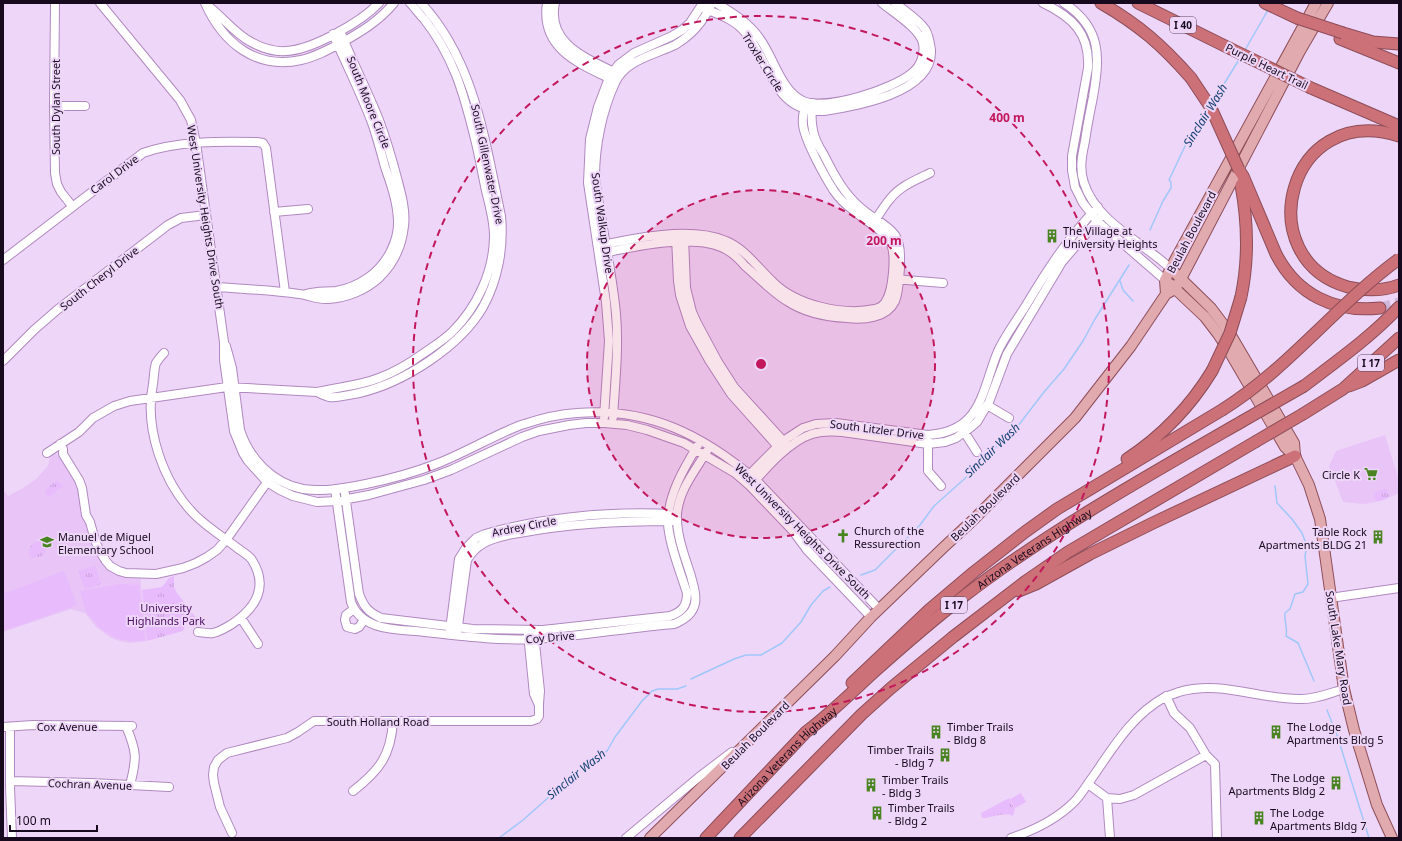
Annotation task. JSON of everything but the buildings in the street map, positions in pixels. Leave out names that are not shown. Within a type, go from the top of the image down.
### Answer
[{"type":"highway","points":[[1101,3],[1117,12],[1149,35],[1171,55],[1191,78],[1211,108],[1280,261],[1294,279],[1314,296],[1334,304],[1359,309],[1380,308]]},
{"type":"highway","name":"Purple Heart Trail","points":[[1138,3],[1311,88],[1399,126]]},
{"type":"highway","points":[[1265,3],[1342,36],[1399,63]]},
{"type":"highway","points":[[1342,36],[1373,42],[1399,44]]},
{"type":"highway","points":[[1399,136],[1378,131],[1360,131],[1335,138],[1326,143],[1305,163],[1298,177],[1293,189],[1291,213],[1295,237],[1300,249],[1316,269],[1328,278],[1344,286],[1363,290],[1381,290],[1399,285]]},
{"type":"highway","points":[[1090,489],[1098,479],[1144,447],[1169,426],[1185,409],[1212,371],[1230,333],[1241,297],[1246,264],[1247,231],[1245,204],[1239,170]]},
{"type":"highway","points":[[806,732],[825,709],[929,610],[1024,532],[1057,509],[1238,400],[1279,367],[1346,303],[1399,259]]},
{"type":"highway","name":"Arizona Veterans Highway","points":[[706,838],[806,732],[823,720],[923,629],[998,571],[1090,510],[1304,386],[1352,350],[1386,321],[1399,307]]},
{"type":"highway","name":"Arizona Veterans Highway","points":[[740,838],[822,753],[879,698],[1007,595],[1068,552],[1343,389],[1399,338]]},
{"type":"highway","points":[[1343,389],[1362,381],[1399,360]]},
{"type":"highway","points":[[1007,595],[1036,584],[1118,540],[1295,456]]},
{"type":"main road","name":"Beulah Boulevard","points":[[650,838],[835,656],[871,617],[972,521],[1075,418],[1131,346],[1170,291],[1165,280],[1316,3]]},
{"type":"main road","points":[[1170,291],[1184,282],[1300,51],[1328,3]]},
{"type":"main road","name":"South Lake Mary Road","points":[[1171,269],[1211,308],[1229,332],[1294,443],[1295,456],[1309,485],[1320,519],[1344,689],[1359,751],[1377,805],[1392,838]]},
{"type":"main road","name":"South Lake Mary Road","points":[[1170,291],[1205,318],[1218,334],[1230,351],[1285,447],[1295,456]]},
{"type":"street","name":"South Dylan Street","points":[[55,3],[54,106],[56,178],[61,192],[72,206]]},
{"type":"street","name":"West University Heights Drive South","points":[[100,3],[123,29],[180,100],[191,120],[196,143],[217,287],[224,342],[224,360],[231,387],[237,441],[242,453],[248,461],[270,478],[280,490],[298,498],[316,502],[336,501],[398,489],[424,480],[451,470],[539,430],[569,425],[604,423],[627,425],[647,430],[684,443],[735,473],[750,480],[880,609]]},
{"type":"street","points":[[206,3],[244,38],[270,50],[285,51],[299,50],[336,33],[365,16],[379,3]]},
{"type":"street","points":[[206,3],[210,15],[239,49],[262,60],[274,62],[288,62],[313,57],[364,30],[380,18],[394,3]]},
{"type":"street","name":"South Gillenwater Drive","points":[[317,392],[357,385],[379,378],[398,370],[442,341],[465,317],[478,297],[489,267],[494,237],[492,219],[476,145],[460,83],[452,64],[437,37],[410,3]]},
{"type":"street","name":"South Gillenwater Drive","points":[[47,453],[79,432],[93,418],[114,406],[130,401],[231,387],[317,392],[328,396],[346,396],[376,388],[410,373],[445,349],[472,324],[485,302],[496,276],[500,260],[502,229],[501,216],[475,101],[469,82],[444,32],[421,3]]},
{"type":"street","points":[[547,3],[549,27],[558,46],[565,54],[576,62],[615,77]]},
{"type":"street","points":[[555,3],[554,17],[556,26],[566,43],[577,54],[615,77]]},
{"type":"street","name":"Troxler Circle","points":[[716,3],[735,15],[755,32],[787,89],[797,98],[818,111],[833,110],[882,97],[914,82],[923,74],[929,64],[930,58],[928,36],[921,25],[895,3]]},
{"type":"street","name":"Troxler Circle","points":[[702,5],[711,7],[742,29],[755,46],[773,80],[786,99],[792,103],[809,106],[873,93],[912,74],[918,68],[924,49],[921,38],[913,28],[882,3]]},
{"type":"street","points":[[1043,3],[1068,17],[1084,39],[1087,48],[1088,68],[1072,156],[1072,170],[1075,187],[1083,204],[1097,221],[1165,280]]},
{"type":"street","points":[[1064,3],[1078,14],[1088,26],[1094,37],[1098,55],[1097,75],[1081,172],[1090,198],[1101,211],[1128,236],[1171,269]]},
{"type":"street","name":"South Walkup Drive","points":[[613,424],[617,344],[616,316],[588,183],[588,155],[593,123],[615,77],[626,58],[682,30],[690,23],[702,5]]},
{"type":"street","name":"South Walkup Drive","points":[[615,77],[633,63],[674,45],[686,37],[701,23],[711,7]]},
{"type":"street","name":"South Moore Circle","points":[[217,287],[306,294],[314,298],[328,299],[350,295],[366,288],[386,271],[399,251],[405,224],[402,197],[394,165],[379,120],[336,33]]},
{"type":"street","points":[[54,106],[84,106]]},
{"type":"street","points":[[602,249],[680,238],[713,244],[735,256],[775,294],[790,303],[818,315],[850,319],[876,317],[885,312],[895,302],[895,279],[892,249],[886,237],[874,222],[853,211],[834,191],[808,142],[803,125],[809,106]]},
{"type":"street","name":"Carol Drive","points":[[4,258],[143,152],[152,149],[196,143],[249,141],[263,143],[266,148],[285,292]]},
{"type":"street","points":[[874,222],[898,190],[930,173]]},
{"type":"street","points":[[274,212],[308,209]]},
{"type":"street","name":"South Litzler Drive","points":[[750,480],[781,447],[803,428],[816,424],[827,422],[928,440],[951,430],[969,418],[978,404],[999,350],[1054,258],[1091,214],[1101,211]]},
{"type":"street","name":"South Litzler Drive","points":[[781,447],[790,447],[804,437],[830,431],[945,442],[965,433],[977,422],[987,405],[1007,354],[1062,262],[1097,221],[1101,211]]},
{"type":"street","name":"South Cheryl Drive","points":[[3,360],[57,310],[168,225],[181,218],[206,215]]},
{"type":"street","points":[[680,238],[678,281],[680,295],[690,326],[709,360],[731,394],[781,447]]},
{"type":"street","name":"South Walkup Drive","points":[[602,249],[609,341],[604,423]]},
{"type":"street","points":[[895,279],[943,283]]},
{"type":"street","points":[[478,297],[485,302]]},
{"type":"street","points":[[164,353],[156,363],[150,398],[154,440],[163,464],[174,488],[195,515],[251,558],[260,578],[260,586],[256,600],[252,608],[241,618],[226,628],[212,633],[198,632]]},
{"type":"street","points":[[987,405],[1009,418]]},
{"type":"street","name":"West University Heights Drive South","points":[[270,478],[303,489],[345,488],[384,480],[436,464],[531,422],[568,414],[604,412],[638,416],[661,422],[682,430],[710,445],[734,461],[794,531],[807,550],[871,617]]},
{"type":"street","points":[[965,433],[977,452]]},
{"type":"street","points":[[673,518],[671,497],[701,440]]},
{"type":"street","points":[[928,440],[928,471],[941,486]]},
{"type":"street","points":[[60,444],[63,449],[63,454],[79,480],[84,496],[86,515],[90,522],[95,540],[106,562],[114,569],[126,573],[156,574],[196,564],[217,550],[226,540],[270,478]]},
{"type":"street","points":[[690,606],[669,532],[685,486],[710,445]]},
{"type":"street","name":"Coy Drive","points":[[335,489],[350,595],[354,609],[364,620],[383,628],[454,631],[531,630],[670,616],[690,606],[693,610],[685,619],[674,624],[531,639],[484,638],[454,631],[381,618],[370,613],[361,599],[357,583],[345,488]]},
{"type":"street","name":"Ardrey Circle","points":[[454,631],[467,560],[470,554],[489,540],[509,535],[569,525],[673,518]]},
{"type":"street","points":[[1330,598],[1399,588]]},
{"type":"street","points":[[354,609],[346,615],[344,620],[347,627],[354,630],[359,627],[364,620]]},
{"type":"street","points":[[241,618],[258,644]]},
{"type":"street","name":"South Holland Road","points":[[232,834],[220,807],[213,775],[214,768],[218,760],[227,753],[287,738],[314,721],[531,721],[537,719],[539,716],[540,691],[531,639],[531,630]]},
{"type":"street","points":[[1013,838],[1037,829],[1056,818],[1075,802],[1126,731],[1144,711],[1166,696],[1192,688],[1217,687],[1284,698],[1301,699],[1316,697],[1344,689]]},
{"type":"street","points":[[1166,696],[1174,713],[1190,728],[1206,755],[1215,764],[1217,838]]},
{"type":"street","points":[[353,791],[379,768],[391,740],[393,721]]},
{"type":"street","name":"Cox Avenue","points":[[7,727],[33,725],[129,726],[134,744],[135,757],[130,785]]},
{"type":"street","points":[[7,727],[8,785],[12,838]]},
{"type":"street","points":[[626,838],[699,777],[757,733]]},
{"type":"street","points":[[1088,784],[1107,798],[1120,799],[1134,795],[1206,755]]},
{"type":"street","name":"Cochran Avenue","points":[[8,785],[130,785],[169,788]]},
{"type":"street","points":[[1107,798],[1110,838]]},
{"type":"shaded area","points":[[1385,435],[1399,480],[1399,493],[1381,501],[1364,504],[1343,502],[1329,466],[1336,451]]},
{"type":"shaded area","name":"Manuel de Miguel Elementary School","points":[[53,454],[61,456],[77,482],[88,533],[100,558],[140,576],[147,641],[130,643],[111,638],[96,627],[85,613],[71,609],[3,632],[3,493],[5,492],[8,496],[36,479],[48,466],[50,457]]},
{"type":"green space","points":[[56,481],[63,486],[49,497],[45,490]]},
{"type":"green space","points":[[1385,489],[1389,495],[1388,498],[1378,501],[1375,499],[1374,493]]},
{"type":"green space","points":[[37,541],[44,544],[46,551],[42,556],[33,558],[30,557],[30,547]]},
{"type":"green space","points":[[94,566],[96,567],[101,584],[85,589],[78,571]]},
{"type":"green space","points":[[64,571],[77,605],[3,631],[3,594]]},
{"type":"green space","name":"University Highlands Park","points":[[174,576],[174,587],[177,593],[197,619],[186,624],[183,631],[147,641],[142,590],[162,587],[169,578]]},
{"type":"green space","points":[[121,584],[139,585],[145,640],[131,641],[116,638],[100,628],[86,612],[80,591]]},
{"type":"green space","points":[[1021,793],[1026,802],[1015,808],[1010,799]]},
{"type":"green space","points":[[1009,798],[1015,809],[1013,816],[1002,814],[982,818],[981,813]]},
{"type":"waterway","name":"Sinclair Wash","points":[[1245,50],[1268,10]]},
{"type":"waterway","name":"Sinclair Wash","points":[[1212,100],[1240,58]]},
{"type":"waterway","name":"Sinclair Wash","points":[[1150,230],[1163,201],[1171,188],[1171,182],[1169,180],[1186,144],[1200,124],[1206,111]]},
{"type":"waterway","name":"Sinclair Wash","points":[[861,575],[875,570],[920,525],[934,506],[971,473],[1010,432],[1014,431],[1064,369],[1083,341],[1129,265]]},
{"type":"waterway","points":[[1120,281],[1123,290],[1133,301]]},
{"type":"waterway","points":[[1275,486],[1277,503],[1292,519],[1302,533],[1307,546],[1305,556],[1308,584],[1303,592],[1295,594],[1290,609],[1285,613],[1287,631],[1286,636],[1298,643],[1314,681]]},
{"type":"waterway","name":"Sinclair Wash","points":[[691,679],[734,659],[746,655],[761,655],[782,643],[801,622],[811,605],[823,591],[830,587]]},
{"type":"waterway","name":"Sinclair Wash","points":[[499,838],[523,820],[584,766],[607,751],[615,737],[642,701],[652,691],[658,689],[677,689],[686,686]]},
{"type":"waterway","points":[[1327,710],[1338,738],[1369,838]]},
{"type":"tunnel","points":[[1380,308],[1399,303]]},
{"type":"place","name":"The Village at University Heights","points":[[1052,236]]},
{"type":"place","name":"Circle K","points":[[1371,474]]},
{"type":"place","name":"Church of the Ressurection","points":[[843,536]]},
{"type":"place","name":"Table Rock Apartments BLDG 21","points":[[1378,537]]},
{"type":"place","name":"Manuel de Miguel Elementary School","points":[[47,542]]},
{"type":"place","name":"Timber Trails - Bldg 8","points":[[936,732]]},
{"type":"place","name":"The Lodge Apartments Bldg 5","points":[[1276,732]]},
{"type":"place","name":"Timber Trails - Bldg 7","points":[[945,755]]},
{"type":"place","name":"The Lodge Apartments Bldg 2","points":[[1336,783]]},
{"type":"place","name":"Timber Trails - Bldg 3","points":[[871,785]]},
{"type":"place","name":"Timber Trails - Bldg 2","points":[[877,813]]},
{"type":"place","name":"The Lodge Apartments Bldg 7","points":[[1259,818]]}]
